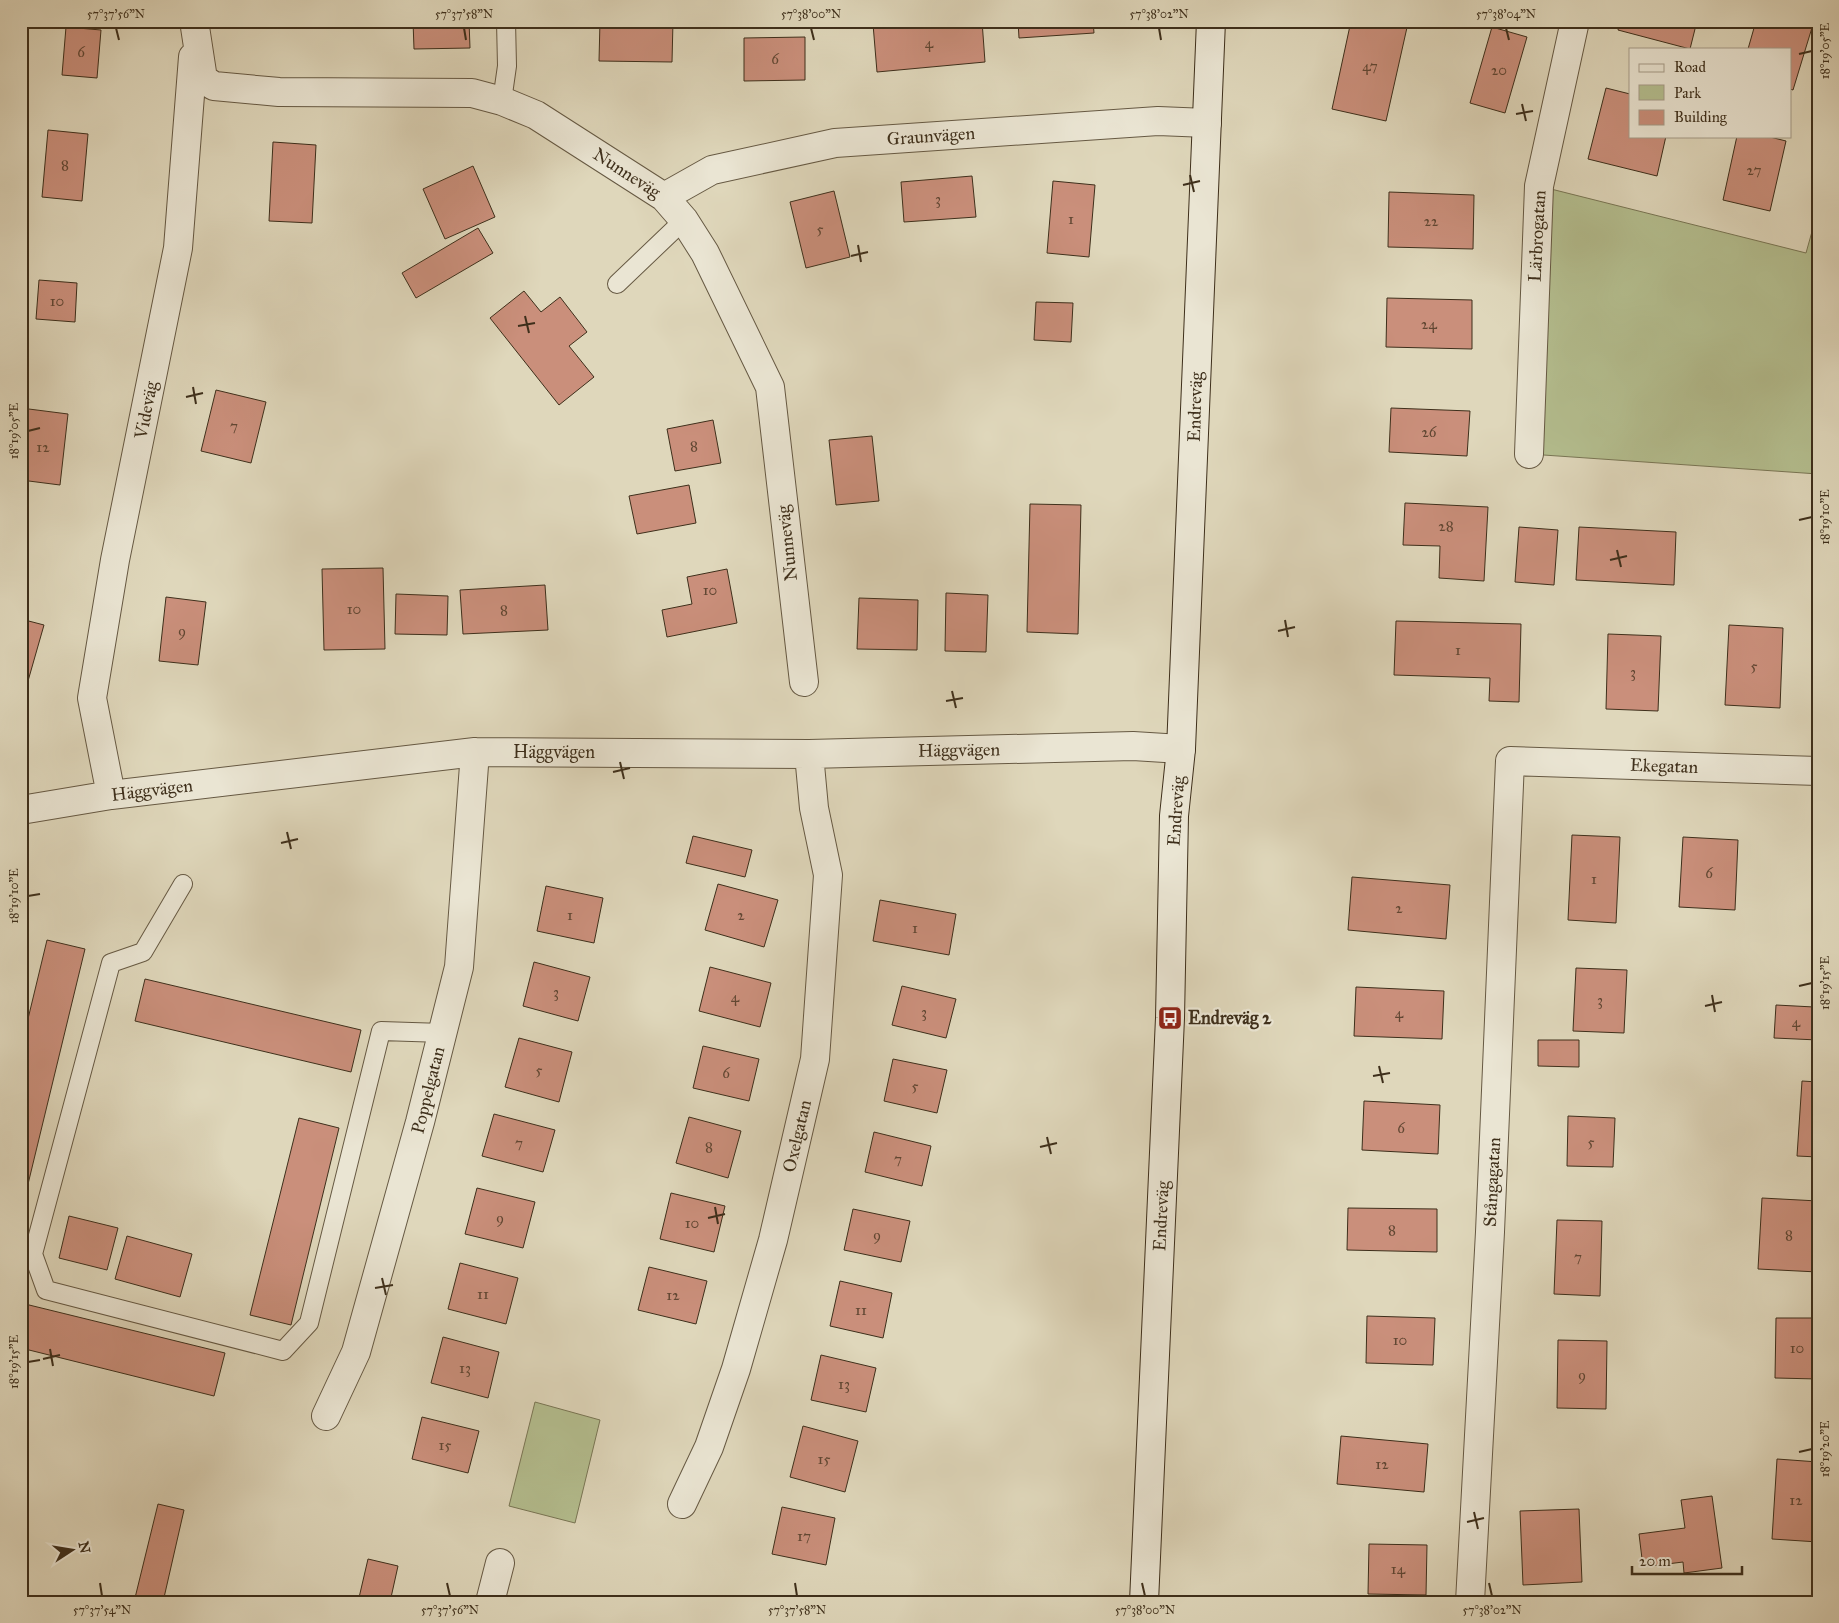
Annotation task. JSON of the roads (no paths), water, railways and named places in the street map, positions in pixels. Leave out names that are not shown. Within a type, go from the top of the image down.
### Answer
[{"type":"street","name":"Endreväg","points":[[1144,1602],[1170,1018],[1174,816],[1181,749],[1212,21]]},
{"type":"street","name":"Lärbrogatan","points":[[1529,454],[1539,186],[1575,21]]},
{"type":"street","name":"Nunneväg","points":[[195,24],[203,79],[214,86],[279,92],[472,94],[502,101],[536,115],[664,197],[684,220],[705,253],[770,386],[804,682]]},
{"type":"street","name":"Videväg","points":[[111,795],[92,698],[115,560],[178,248],[195,24]]},
{"type":"street","name":"Graunvägen","points":[[664,197],[712,170],[836,143],[1139,122],[1207,123]]},
{"type":"street","name":"Häggvägen","points":[[21,810],[111,795],[475,752],[809,754],[1133,746],[1181,749]]},
{"type":"street","name":"Poppelgatan","points":[[326,1416],[356,1352],[420,1122],[459,968],[475,752]]},
{"type":"street","name":"Oxelgatan","points":[[682,1504],[709,1447],[736,1369],[773,1240],[815,1059],[828,875],[814,808],[809,754]]},
{"type":"street","name":"Ekegatan","points":[[1510,761],[1818,771]]},
{"type":"street","name":"Stångagatan","points":[[1470,1602],[1490,1222],[1510,761]]},
{"type":"street","points":[[490,1602],[500,1563]]},
{"type":"lane","points":[[502,101],[507,66],[506,21]]},
{"type":"lane","points":[[617,284],[684,220]]},
{"type":"lane","points":[[183,884],[143,952],[111,963],[33,1254],[46,1290],[283,1351],[309,1323],[382,1031],[443,1033]]},
{"type":"place","name":"Endreväg 2","points":[[1170,1018]]}]
